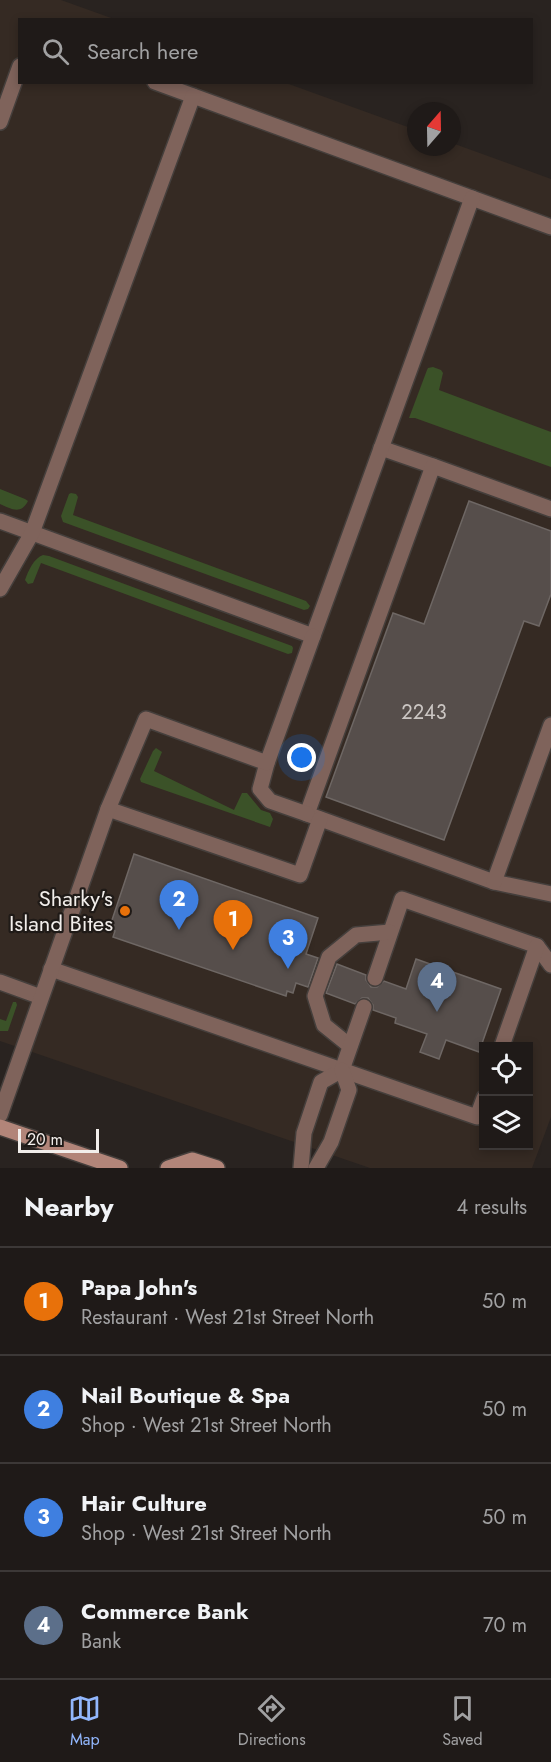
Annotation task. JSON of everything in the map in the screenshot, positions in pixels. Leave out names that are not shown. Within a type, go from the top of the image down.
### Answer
[{"type":"main road","points":[[0,1127],[120,1168]]},
{"type":"main road","points":[[168,1168],[192,1160],[217,1168]]},
{"type":"lane","points":[[0,122],[18,72]]},
{"type":"lane","points":[[160,84],[551,227]]},
{"type":"lane","points":[[0,589],[32,533],[193,96]]},
{"type":"lane","points":[[472,198],[267,763],[260,789],[270,801],[313,817],[494,882],[551,894]]},
{"type":"lane","points":[[381,448],[551,509]]},
{"type":"lane","points":[[108,809],[300,875],[313,817],[434,466]]},
{"type":"lane","points":[[0,521],[313,636]]},
{"type":"lane","points":[[0,1115],[108,809],[146,719],[267,763]]},
{"type":"lane","points":[[494,882],[551,725]]},
{"type":"lane","points":[[375,978],[402,898],[544,944]]},
{"type":"lane","points":[[350,1046],[324,1025],[315,996],[329,957],[356,935],[390,932]]},
{"type":"lane","points":[[544,944],[551,965]]},
{"type":"lane","points":[[504,1042],[544,944]]},
{"type":"lane","points":[[51,969],[477,1117],[479,1111]]},
{"type":"lane","points":[[0,982],[41,997]]},
{"type":"lane","points":[[316,1168],[331,1142],[349,1090],[342,1070],[364,1007]]},
{"type":"lane","points":[[301,1168],[304,1133],[321,1082],[342,1070]]},
{"type":"shaded area","points":[[0,0],[61,0],[111,18],[18,18],[18,84],[289,84],[407,127],[407,156],[461,156],[461,146],[551,179],[551,1117],[532,1168],[370,1168],[0,1041]]},
{"type":"green space","points":[[433,367],[443,373],[439,390],[551,432],[551,467],[415,418],[409,418],[427,370]]},
{"type":"green space","points":[[0,489],[28,501],[22,508],[16,510],[8,508],[0,504]]},
{"type":"green space","points":[[71,493],[78,497],[73,515],[306,601],[310,606],[304,610],[63,522],[61,516]]},
{"type":"green space","points":[[43,555],[292,646],[292,653],[288,654],[41,563],[33,583],[28,584],[25,580],[30,569],[34,562]]},
{"type":"green space","points":[[156,748],[162,752],[154,771],[234,810],[242,793],[247,793],[261,810],[270,813],[273,819],[270,827],[141,782],[140,779]]},
{"type":"green space","points":[[13,1002],[17,1005],[8,1031],[0,1031],[0,1019],[6,1021]]},
{"type":"building","points":[[469,501],[551,531],[551,594],[539,626],[524,621],[444,840],[326,797],[393,613],[424,624]]},
{"type":"building","points":[[134,854],[318,918],[306,954],[318,958],[308,987],[296,983],[293,993],[287,991],[286,996],[113,937],[115,931],[109,929]]},
{"type":"building","points":[[416,959],[501,989],[482,1042],[479,1042],[479,1052],[446,1040],[439,1059],[420,1052],[427,1034],[395,1023],[396,1018],[373,1010],[373,1005],[368,998],[362,998],[355,1004],[326,993],[337,964],[366,975],[366,980],[371,987],[377,987],[384,981],[406,989]]},
{"type":"place","name":"Sharky's Island Bites","points":[[125,911]]},
{"type":"place","name":"Nail Boutique & Spa","points":[[179,930]]},
{"type":"place","name":"Papa John's","points":[[233,950]]},
{"type":"place","name":"Hair Culture","points":[[288,969]]},
{"type":"place","name":"Commerce Bank","points":[[437,1012]]}]
